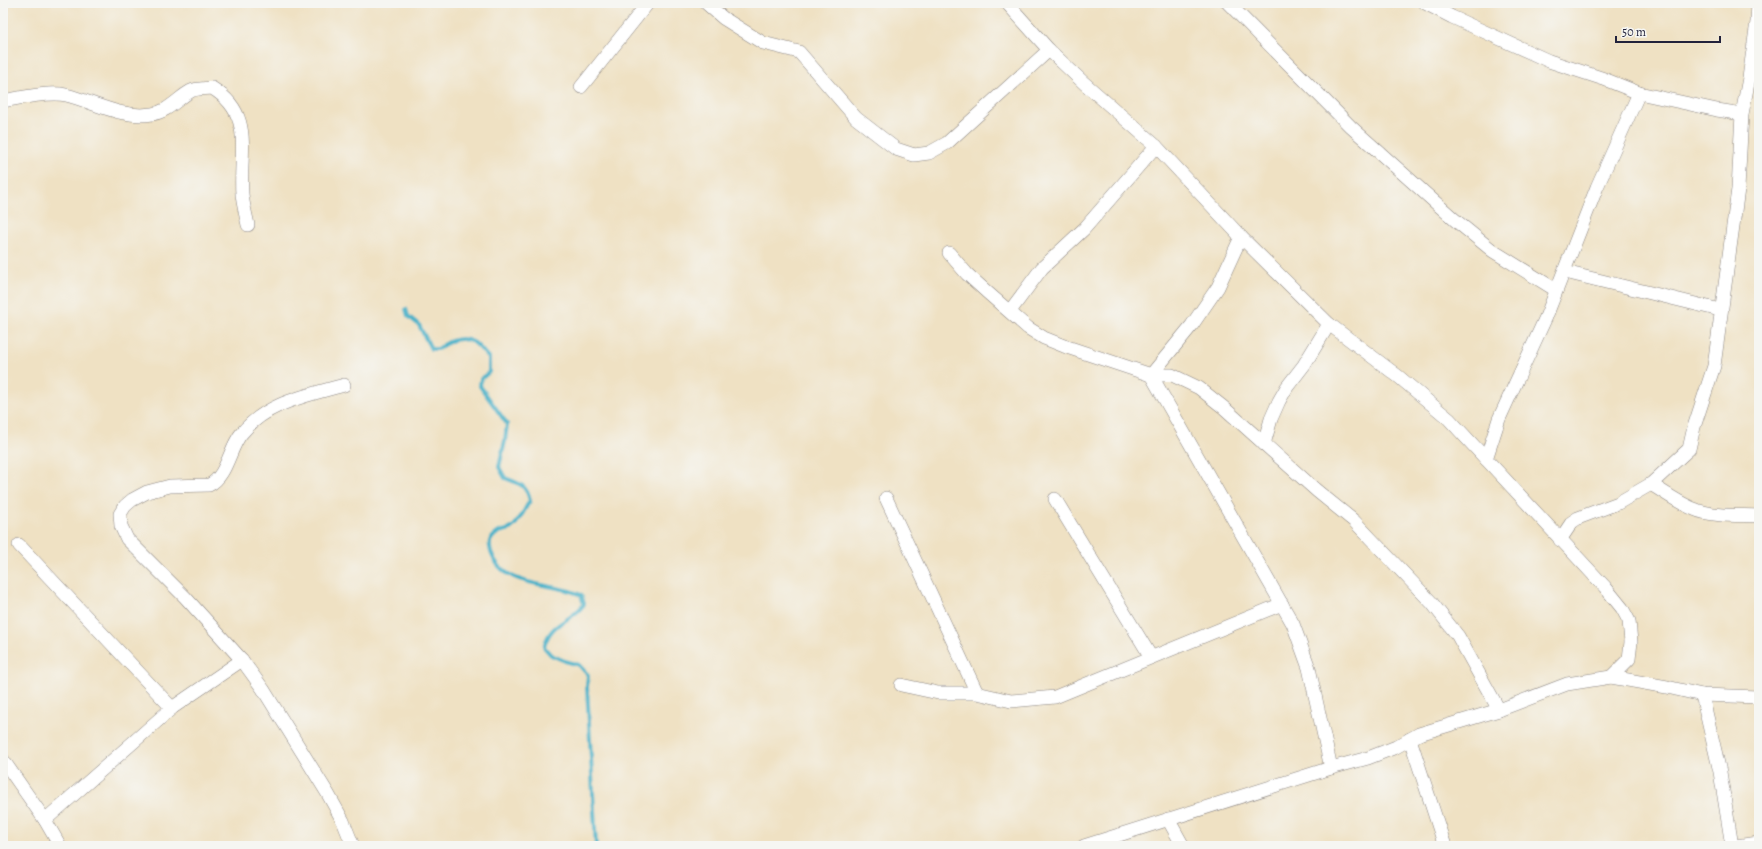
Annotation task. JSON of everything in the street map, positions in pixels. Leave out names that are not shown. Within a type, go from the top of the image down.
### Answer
[{"type":"street","points":[[581,87],[648,3]]},
{"type":"street","points":[[706,3],[723,18],[763,43],[799,52],[856,118],[896,149],[914,155],[928,153],[947,143],[1049,50]]},
{"type":"street","points":[[1007,3],[1049,50],[1084,84],[1156,146],[1241,237],[1329,324],[1393,372],[1449,419],[1605,587],[1622,608],[1629,621],[1631,642],[1629,659],[1611,677]]},
{"type":"street","points":[[1228,3],[1351,127],[1455,220],[1493,251],[1556,290]]},
{"type":"street","points":[[1426,3],[1452,17],[1549,61],[1604,79],[1639,93],[1742,114]]},
{"type":"street","points":[[1560,540],[1572,522],[1578,518],[1618,503],[1651,484],[1689,449],[1694,427],[1714,366],[1720,310],[1738,189],[1742,114],[1750,71],[1758,3]]},
{"type":"street","points":[[3,101],[31,96],[65,94],[116,111],[134,114],[152,114],[168,108],[192,90],[212,88],[224,95],[234,107],[240,120],[243,144],[242,193],[248,225]]},
{"type":"street","points":[[1486,459],[1499,419],[1546,317],[1556,290],[1565,272],[1597,187],[1639,93]]},
{"type":"street","points":[[1010,311],[1042,268],[1084,229],[1156,146]]},
{"type":"street","points":[[1151,375],[1192,325],[1218,287],[1241,237]]},
{"type":"street","points":[[950,253],[967,274],[1028,328],[1044,338],[1151,375],[1172,375],[1198,388],[1223,407],[1317,492],[1354,521],[1432,603],[1458,636],[1498,710]]},
{"type":"street","points":[[1565,272],[1720,310]]},
{"type":"street","points":[[1264,444],[1271,419],[1278,402],[1287,387],[1304,365],[1329,324]]},
{"type":"street","points":[[1151,375],[1293,624],[1309,668],[1330,768]]},
{"type":"street","points":[[344,384],[282,403],[268,410],[240,435],[228,460],[214,483],[209,485],[182,487],[170,486],[147,492],[132,500],[120,514],[119,520],[127,539],[185,597],[242,660],[328,794],[343,822],[353,846]]},
{"type":"street","points":[[1651,484],[1696,510],[1725,515],[1759,516]]},
{"type":"street","points":[[886,498],[977,693]]},
{"type":"street","points":[[1055,499],[1151,658]]},
{"type":"street","points":[[19,545],[172,708]]},
{"type":"street","points":[[901,685],[938,694],[977,693],[1011,701],[1055,697],[1282,604]]},
{"type":"street","points":[[45,820],[172,708],[242,660]]},
{"type":"street","points":[[1084,846],[1330,768],[1368,758],[1396,747],[1419,734],[1498,710],[1567,684],[1611,677],[1702,695],[1759,697]]},
{"type":"street","points":[[1702,695],[1720,772],[1732,846]]},
{"type":"street","points":[[1410,739],[1445,846]]},
{"type":"street","points":[[3,760],[45,820],[60,846]]},
{"type":"street","points":[[1168,819],[1183,846]]},
{"type":"street","points":[[1735,846],[1759,843]]},
{"type":"waterway","points":[[406,309],[408,316],[419,325],[431,349],[438,349],[450,341],[463,339],[475,343],[489,358],[489,372],[481,379],[480,386],[507,424],[499,467],[505,478],[522,485],[527,491],[530,501],[513,527],[494,535],[490,541],[491,552],[497,564],[506,573],[518,579],[581,595],[584,604],[579,610],[551,632],[544,647],[551,655],[579,665],[588,675],[587,687],[596,846]]}]
